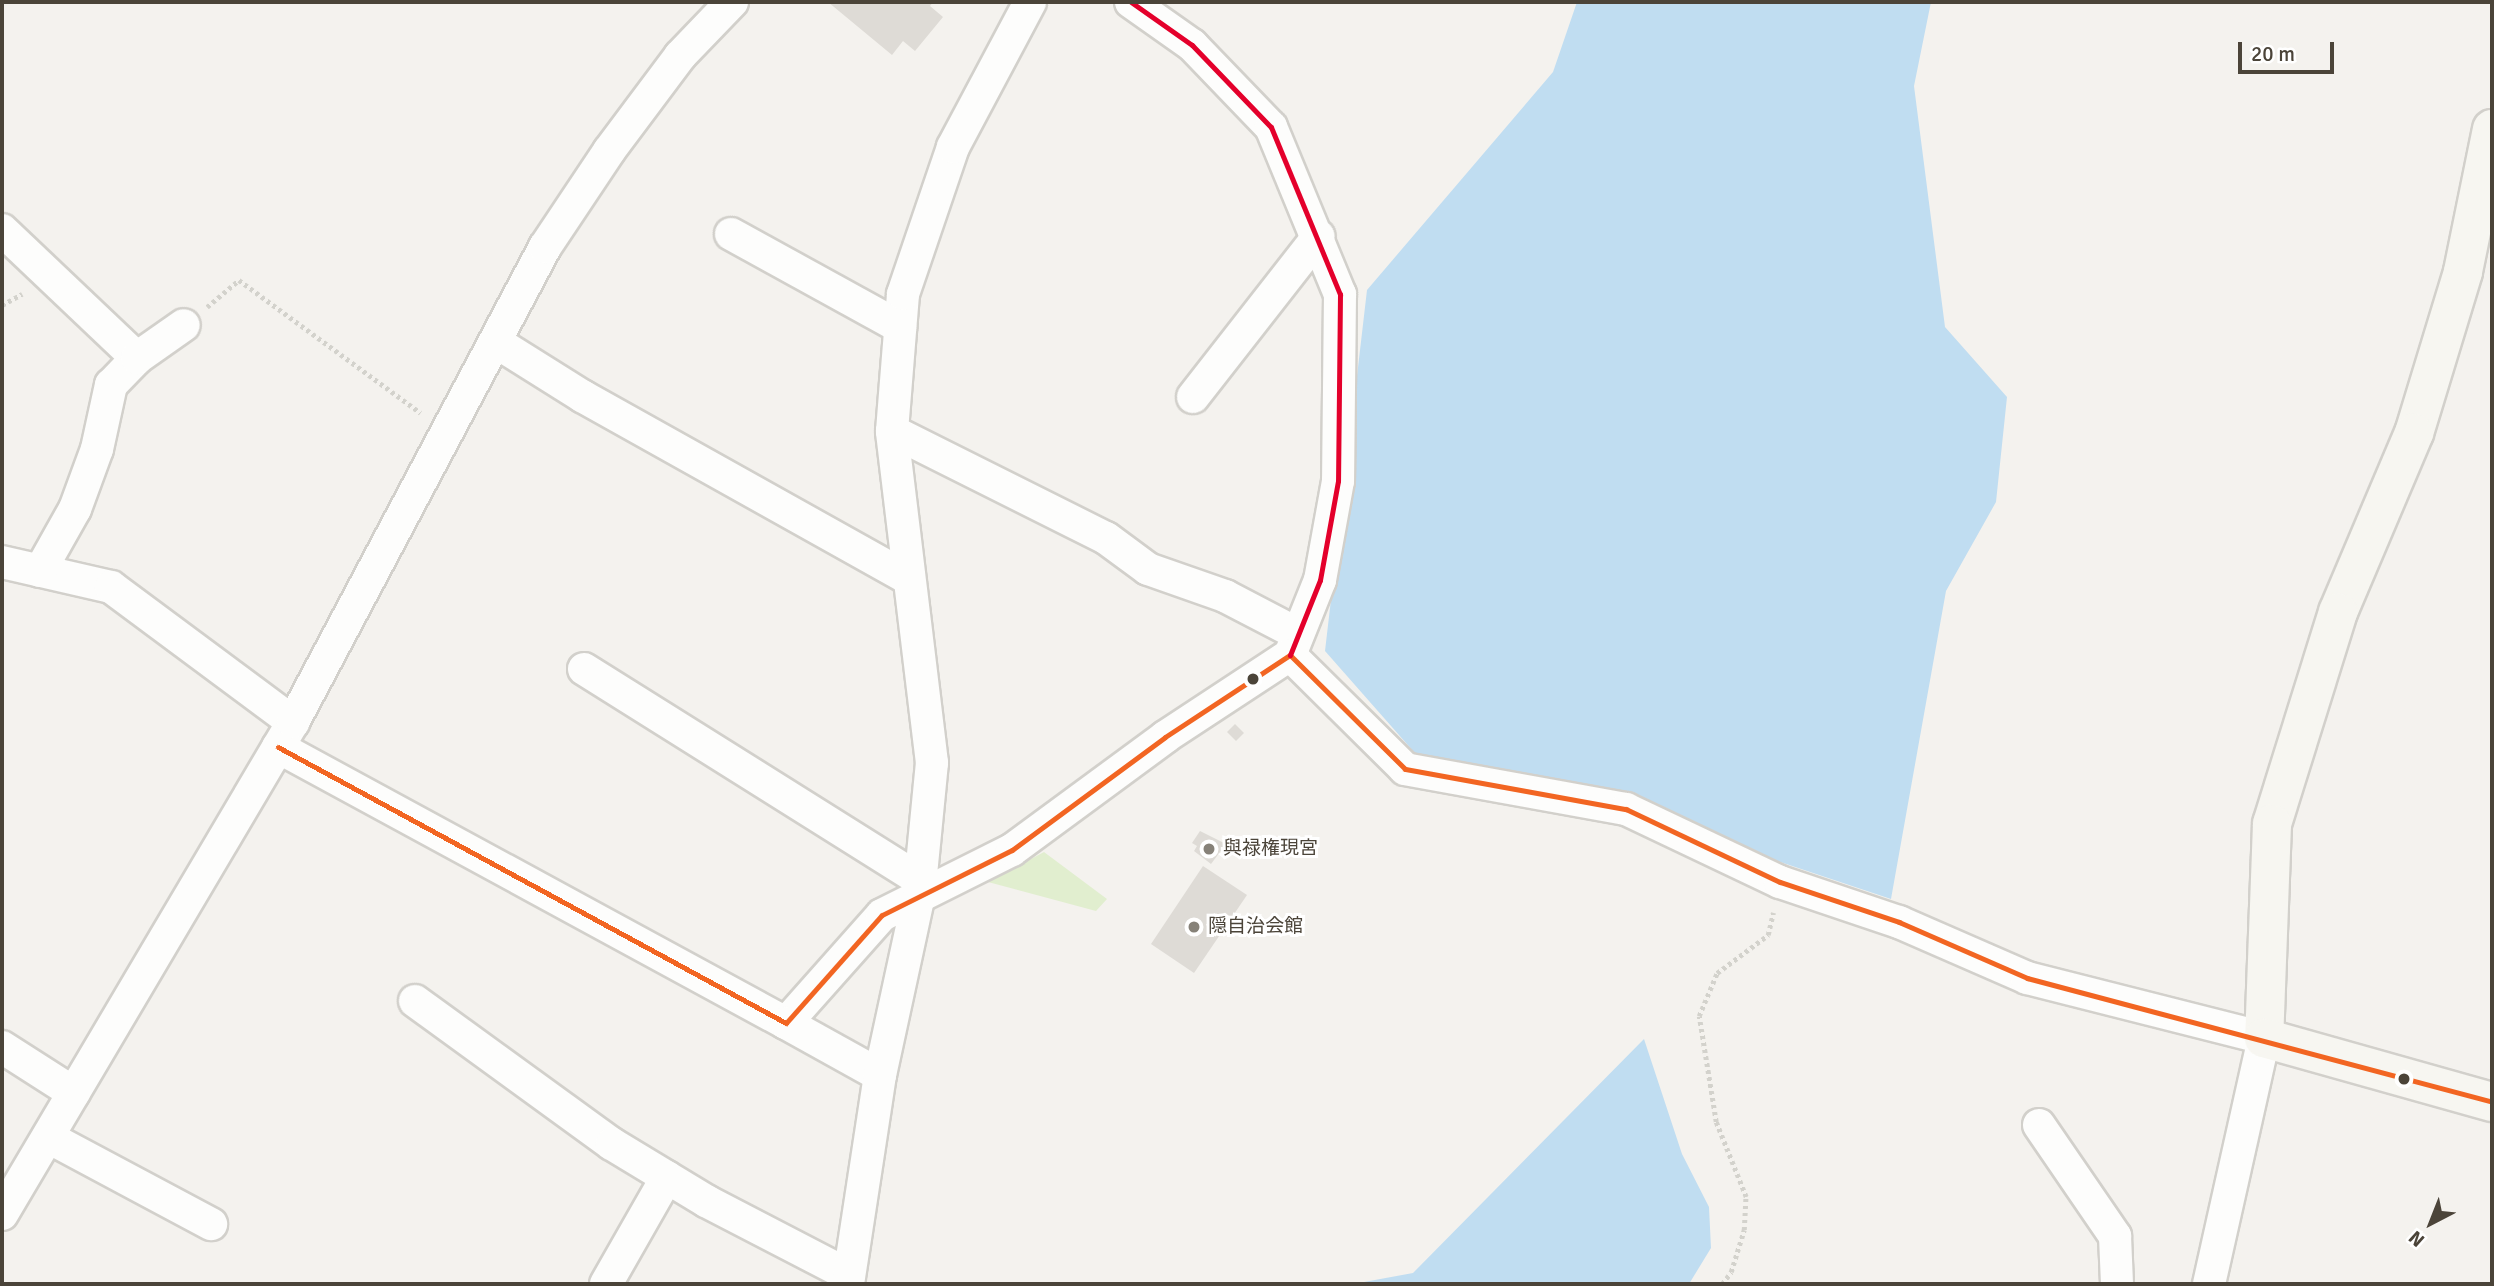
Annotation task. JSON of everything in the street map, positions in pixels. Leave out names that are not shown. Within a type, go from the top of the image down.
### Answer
[{"type":"street","points":[[2,1214],[285,734],[448,434],[545,247],[609,150],[680,56],[732,2]]},
{"type":"street","points":[[415,1001],[557,1106],[667,1177],[848,1280],[880,1075],[919,888],[932,762],[892,431],[903,294],[953,147],[1030,2]]},
{"type":"street","points":[[786,1023],[881,915],[919,888],[1012,850],[1294,645],[1320,580],[1338,481],[1340,294],[1319,236],[1271,127],[1192,46],[1131,2]]},
{"type":"street","points":[[2208,1284],[2264,1038],[2272,824],[2338,612],[2414,433],[2480,251],[2492,129]]},
{"type":"street","points":[[2,230],[137,358]]},
{"type":"street","points":[[731,234],[900,327]]},
{"type":"street","points":[[1193,397],[1319,236]]},
{"type":"street","points":[[40,571],[75,509],[97,449],[111,385],[137,358],[184,325]]},
{"type":"street","points":[[496,342],[582,396],[908,578]]},
{"type":"street","points":[[892,431],[1106,538],[1148,569],[1225,596],[1294,645],[1405,769],[1626,809],[1780,882],[1899,922],[2027,978],[2264,1038],[2492,1102]]},
{"type":"street","points":[[2,562],[111,587],[285,734],[880,1075]]},
{"type":"street","points":[[584,669],[919,888]]},
{"type":"street","points":[[2,1048],[74,1093]]},
{"type":"street","points":[[2039,1125],[2115,1236],[2116,1284]]},
{"type":"street","points":[[48,1138],[211,1224]]},
{"type":"street","points":[[606,1284],[667,1177]]},
{"type":"path","points":[[184,325],[239,281],[448,434]]},
{"type":"path","points":[[1722,1284],[1731,1272],[1744,1230],[1746,1197],[1716,1122],[1699,1016],[1717,973],[1768,935],[1780,882]]},
{"type":"green space","points":[[1044,852],[1107,899],[1096,911],[988,882]]},
{"type":"water","points":[[1577,2],[1931,2],[1914,86],[1945,327],[2007,397],[1996,502],[1946,591],[1891,899],[1747,851],[1634,795],[1421,760],[1325,651],[1367,290],[1553,72]]},
{"type":"water","points":[[1644,1039],[1682,1154],[1709,1207],[1711,1248],[1689,1284],[1353,1284],[1413,1273]]},
{"type":"building","points":[[828,2],[933,2],[930,6],[943,17],[915,51],[903,41],[892,55]]},
{"type":"building","points":[[1235,724],[1244,733],[1236,741],[1227,732]]},
{"type":"building","name":"與禄権現宮","points":[[1200,831],[1226,844],[1211,864],[1194,851],[1197,846],[1192,843]]},
{"type":"building","name":"隠自治会館","points":[[1203,866],[1247,895],[1194,973],[1151,944]]},
{"type":"transit line","points":[[1131,2],[1192,45],[1271,127],[1340,294],[1338,481],[1320,580],[1290,655]]},
{"type":"transit line","points":[[278,747],[786,1023],[882,915],[1012,850],[1165,737],[1290,655],[1405,769],[1626,809],[1780,882],[1899,922],[2027,978],[2492,1102]]},
{"type":"place","name":"與禄権現宮","points":[[1209,849]]},
{"type":"place","name":"隠自治会館","points":[[1194,927]]}]
